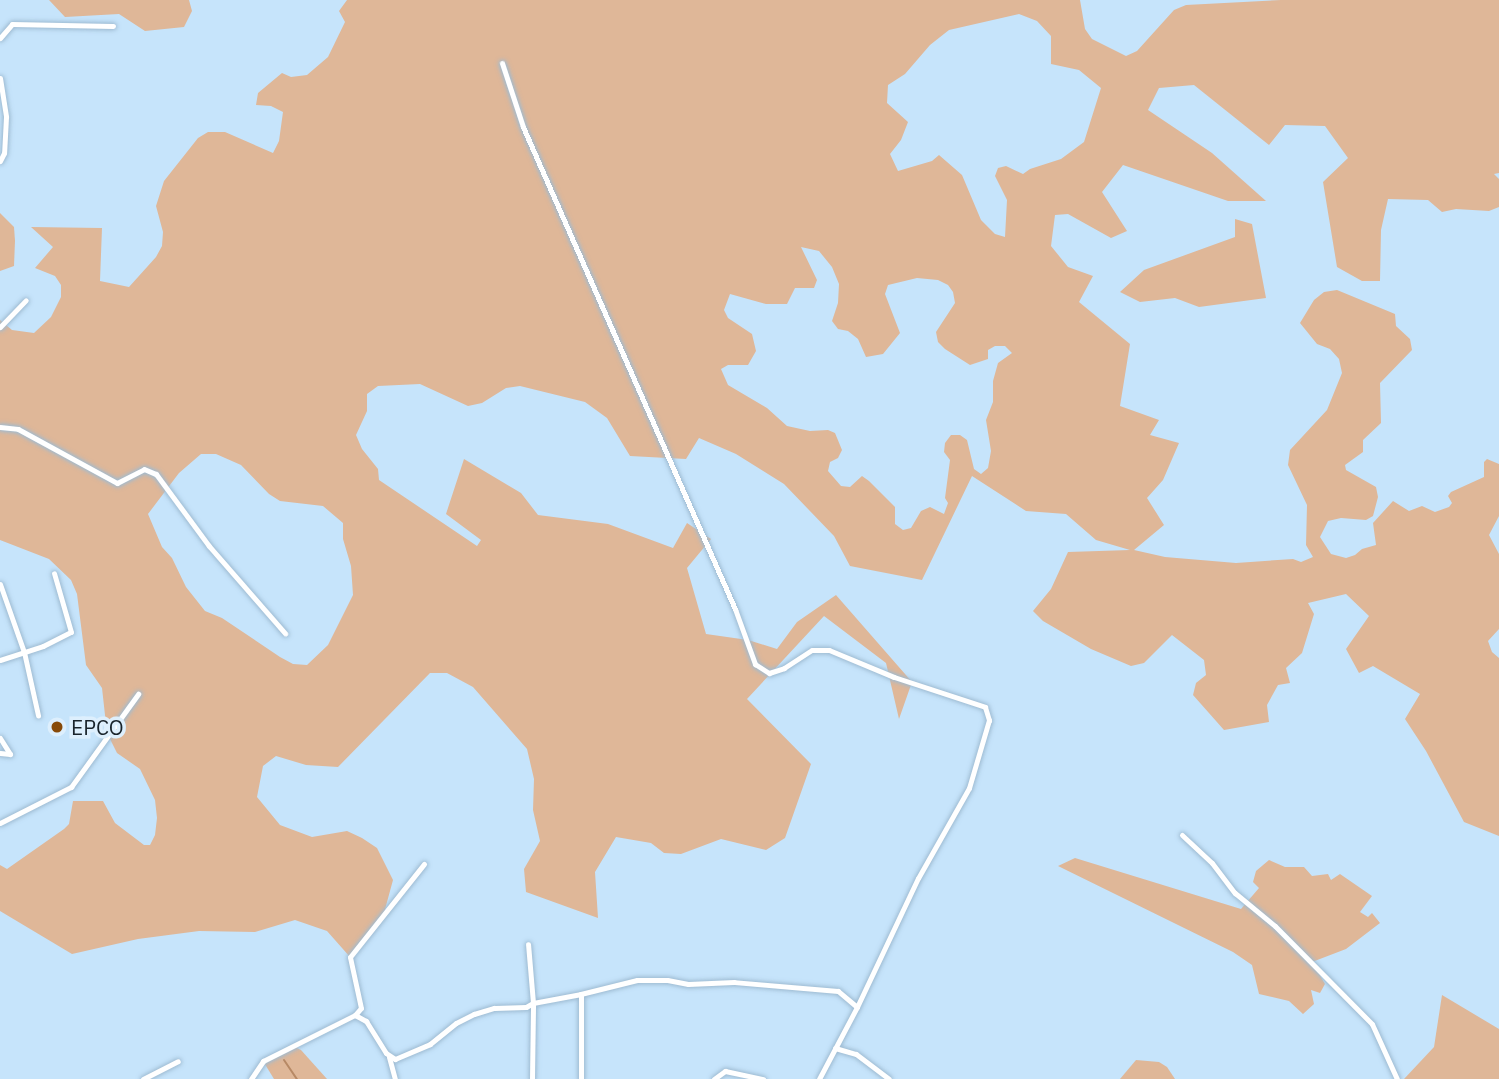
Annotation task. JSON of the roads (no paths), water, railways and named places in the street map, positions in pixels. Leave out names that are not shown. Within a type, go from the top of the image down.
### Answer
[{"type":"street","points":[[0,38],[12,24],[113,26]]},
{"type":"street","points":[[502,63],[523,127],[735,609],[755,664],[769,673],[784,668],[812,650],[829,650],[894,677],[985,707],[989,720],[969,788],[918,878],[857,1007],[819,1079]]},
{"type":"street","points":[[0,78],[6,117],[4,153],[0,161]]},
{"type":"street","points":[[0,327],[26,300]]},
{"type":"street","points":[[0,427],[18,429],[117,483],[145,470],[156,474],[209,547],[285,633]]},
{"type":"street","points":[[0,660],[71,632],[54,573]]},
{"type":"street","points":[[0,583],[24,652],[38,715]]},
{"type":"street","points":[[0,606],[7,604]]},
{"type":"street","points":[[0,823],[71,787],[138,694]]},
{"type":"street","points":[[0,738],[10,754],[0,753]]},
{"type":"street","points":[[1182,835],[1212,863],[1235,893],[1275,926],[1372,1024],[1397,1079]]},
{"type":"street","points":[[251,1079],[263,1061],[355,1015],[361,1008],[350,957],[424,864]]},
{"type":"street","points":[[528,944],[533,1003],[532,1079]]},
{"type":"street","points":[[390,1058],[395,1059],[430,1044],[456,1023],[474,1014],[581,994],[637,980],[667,979],[688,984],[745,982],[838,991],[857,1007]]},
{"type":"street","points":[[581,994],[582,1079]]},
{"type":"street","points":[[355,1015],[366,1021],[390,1058],[394,1079]]},
{"type":"street","points":[[835,1048],[856,1054],[889,1079]]},
{"type":"street","points":[[143,1079],[178,1061]]},
{"type":"street","points":[[714,1079],[724,1071],[763,1079]]},
{"type":"waterway","points":[[284,1060],[297,1079]]},
{"type":"place","name":"EPCO","points":[[57,727]]}]
